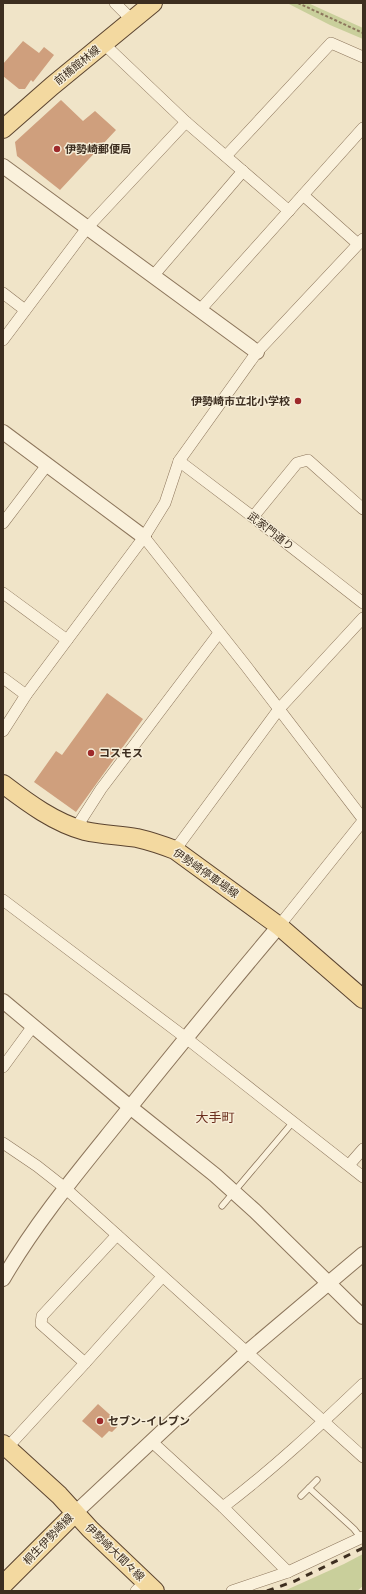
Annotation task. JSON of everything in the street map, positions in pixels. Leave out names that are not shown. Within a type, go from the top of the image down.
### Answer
[{"type":"main road","name":"前橋館林線","points":[[3,129],[153,3]]},
{"type":"main road","name":"伊勢崎停車場線","points":[[3,784],[51,817],[76,828],[86,831],[137,838],[158,843],[175,850],[279,926],[363,999]]},
{"type":"main road","name":"桐生伊勢崎線","points":[[3,1586],[75,1513],[59,1495],[5,1446]]},
{"type":"main road","name":"伊勢崎大間々線","points":[[75,1513],[146,1588]]},
{"type":"street","points":[[115,3],[132,20]]},
{"type":"street","points":[[226,156],[331,43],[363,57]]},
{"type":"street","points":[[104,44],[186,122],[289,211]]},
{"type":"street","points":[[3,340],[87,228],[186,122]]},
{"type":"street","points":[[200,310],[363,128]]},
{"type":"street","points":[[3,166],[256,352]]},
{"type":"street","points":[[153,276],[243,171]]},
{"type":"street","points":[[3,731],[26,695],[144,537],[165,503],[179,461],[256,352],[361,242],[303,195]]},
{"type":"street","points":[[3,293],[25,310]]},
{"type":"street","points":[[3,432],[144,537],[279,709],[363,820],[279,926],[65,1188],[36,1228],[3,1279]]},
{"type":"street","points":[[253,517],[297,463],[308,460],[363,510]]},
{"type":"street","name":"武家門通り","points":[[179,461],[363,603]]},
{"type":"street","points":[[5,517],[47,465]]},
{"type":"street","points":[[3,594],[67,640]]},
{"type":"street","points":[[175,850],[279,709],[363,618]]},
{"type":"street","points":[[76,828],[101,789],[219,633]]},
{"type":"street","points":[[3,678],[26,695]]},
{"type":"street","points":[[3,900],[186,1038],[349,1165],[363,1178]]},
{"type":"street","points":[[3,1001],[235,1192],[363,1318]]},
{"type":"street","points":[[3,1067],[33,1026]]},
{"type":"street","points":[[3,1143],[37,1166],[65,1188],[363,1457]]},
{"type":"street","points":[[349,1165],[363,1149]]},
{"type":"street","points":[[85,1363],[41,1324],[42,1316],[117,1235]]},
{"type":"street","points":[[75,1513],[247,1352],[363,1254]]},
{"type":"street","points":[[5,1446],[85,1363],[162,1277]]},
{"type":"street","points":[[223,1507],[246,1490],[323,1422],[363,1384]]},
{"type":"street","points":[[151,1441],[223,1507],[288,1572]]},
{"type":"street","points":[[232,1591],[288,1572],[362,1537]]},
{"type":"lane","points":[[222,1206],[293,1122]]},
{"type":"lane","points":[[301,1496],[318,1480]]},
{"type":"lane","points":[[309,1488],[362,1537]]},
{"type":"path","points":[[298,3],[363,33]]},
{"type":"green space","points":[[287,3],[308,3],[363,28],[363,39],[330,25]]},
{"type":"green space","points":[[363,1554],[363,1586],[357,1591],[284,1591],[344,1564]]},
{"type":"building","points":[[23,41],[39,53],[44,47],[54,55],[33,82],[31,80],[25,89],[19,89],[3,76],[3,64]]},
{"type":"building","name":"伊勢崎郵便局","points":[[61,100],[83,121],[95,111],[116,130],[60,190],[17,156],[15,142]]},
{"type":"building","name":"コスモス","points":[[107,693],[143,719],[76,812],[34,782],[56,751],[62,755]]},
{"type":"building","name":"セブン-イレブン","points":[[98,1404],[117,1421],[115,1423],[118,1426],[112,1432],[109,1431],[102,1438],[82,1421]]},
{"type":"railway","points":[[267,1591],[295,1581],[363,1548]]},
{"type":"place","name":"伊勢崎郵便局","points":[[57,149]]},
{"type":"place","name":"伊勢崎市立北小学校","points":[[298,401]]},
{"type":"place","name":"コスモス","points":[[91,753]]},
{"type":"place","name":"セブン-イレブン","points":[[100,1421]]},
{"type":"district","name":"大手町","points":[[215,1117]]}]
